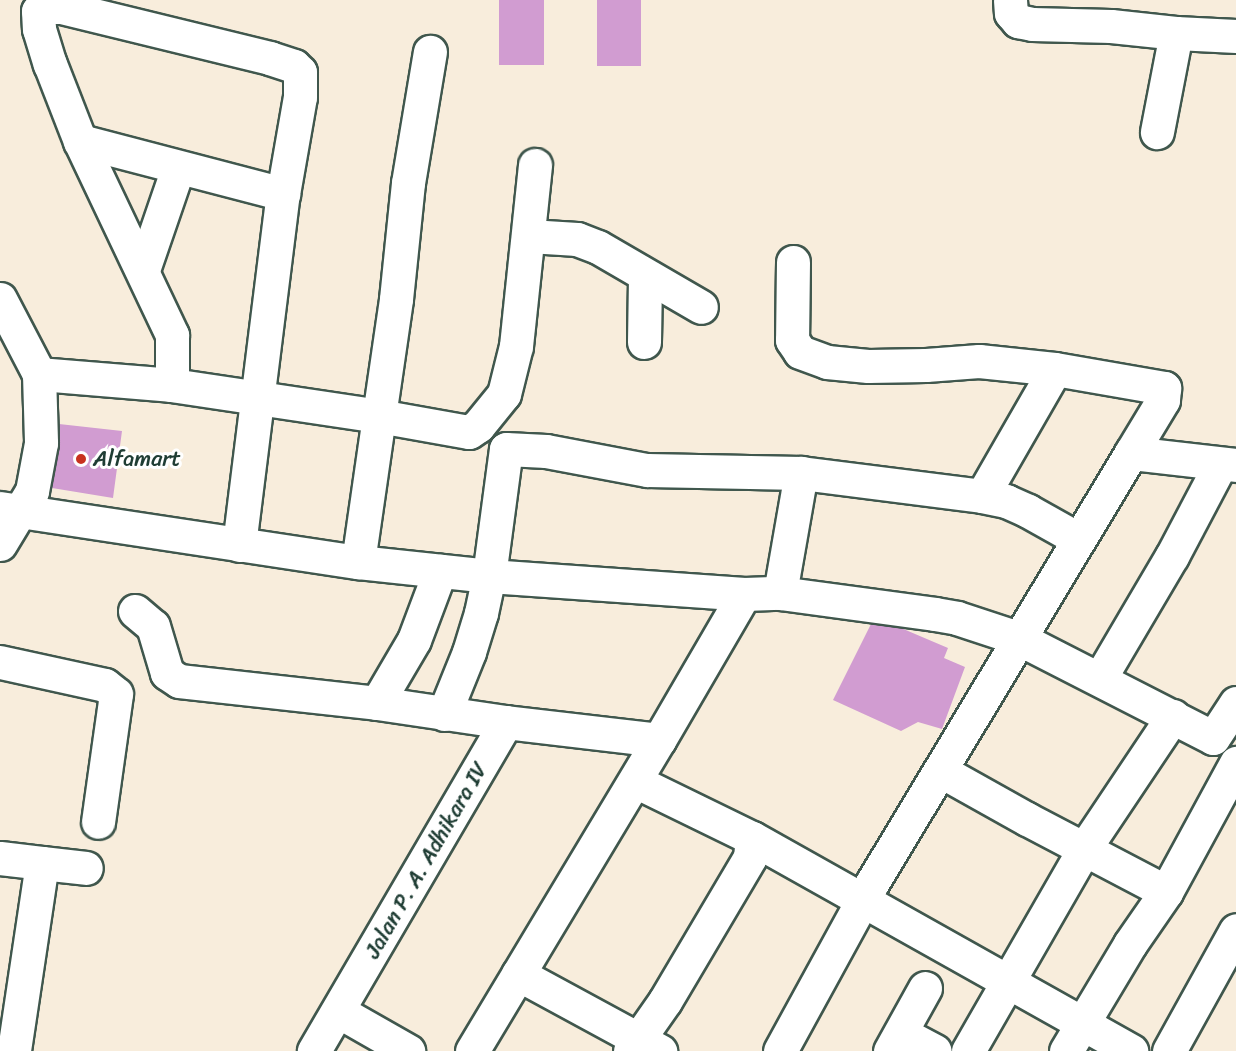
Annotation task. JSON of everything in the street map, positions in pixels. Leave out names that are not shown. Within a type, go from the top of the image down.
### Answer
[{"type":"street","points":[[1010,0],[1011,13],[1018,21],[1032,24],[1111,26],[1236,36]]},
{"type":"street","points":[[172,385],[172,334],[64,105],[39,29],[38,11],[45,7],[73,10],[270,58],[294,66],[300,72],[302,83],[282,194],[268,321],[255,398],[239,545]]},
{"type":"street","points":[[1157,132],[1176,33]]},
{"type":"street","points":[[358,562],[396,299],[408,183],[430,52]]},
{"type":"street","points":[[80,141],[282,194]]},
{"type":"street","points":[[39,374],[172,385],[469,432],[478,426],[504,394],[516,346],[535,165]]},
{"type":"street","points":[[143,270],[178,168]]},
{"type":"street","points":[[529,237],[577,238],[598,247],[701,307]]},
{"type":"street","points":[[780,1051],[862,900],[1163,400],[1164,388],[1055,369],[979,361],[868,366],[827,362],[811,357],[800,352],[792,340],[793,262]]},
{"type":"street","points":[[644,342],[645,276]]},
{"type":"street","points":[[0,299],[39,374],[42,443],[32,491],[9,511],[0,544]]},
{"type":"street","points":[[982,496],[1055,369]]},
{"type":"street","points":[[441,713],[470,652],[483,594],[506,449],[546,451],[647,470],[801,473],[982,496],[1021,508],[1078,539]]},
{"type":"street","points":[[1100,678],[1228,465],[1131,453]]},
{"type":"street","points":[[780,592],[801,473]]},
{"type":"street","points":[[9,511],[358,562],[435,590],[483,594],[780,592],[957,618],[1018,638],[1100,678],[1225,745],[1236,703]]},
{"type":"street","points":[[380,704],[414,640],[435,590]]},
{"type":"street","points":[[472,1051],[635,781],[744,594]]},
{"type":"street","points":[[135,611],[153,626],[167,673],[179,681],[659,740]]},
{"type":"street","points":[[0,662],[105,685],[116,694],[98,822]]},
{"type":"street","points":[[968,1051],[1084,849],[1173,716]]},
{"type":"street","name":"Jalan P. A. Adhikara IV","points":[[314,1051],[506,722]]},
{"type":"street","points":[[1074,1037],[1166,892],[1236,763]]},
{"type":"street","points":[[941,771],[1166,892]]},
{"type":"street","points":[[635,781],[752,838],[1007,983],[1074,1037],[1131,1051]]},
{"type":"street","points":[[518,974],[643,1047],[665,1000],[750,857],[752,838]]},
{"type":"street","points":[[0,858],[86,868]]},
{"type":"street","points":[[14,1051],[42,863]]},
{"type":"street","points":[[1169,1051],[1236,930]]},
{"type":"street","points":[[926,988],[896,1042],[935,1051]]},
{"type":"street","points":[[338,1011],[408,1051]]},
{"type":"building","points":[[499,0],[544,0],[544,65],[499,65]]},
{"type":"building","points":[[597,0],[641,0],[641,66],[597,66]]},
{"type":"building","name":"Alfamart","points":[[59,424],[122,431],[113,498],[52,488],[59,446]]},
{"type":"building","points":[[871,624],[901,628],[948,648],[944,658],[965,667],[942,729],[918,722],[901,731],[833,700]]},
{"type":"place","name":"Alfamart","points":[[81,459]]}]
